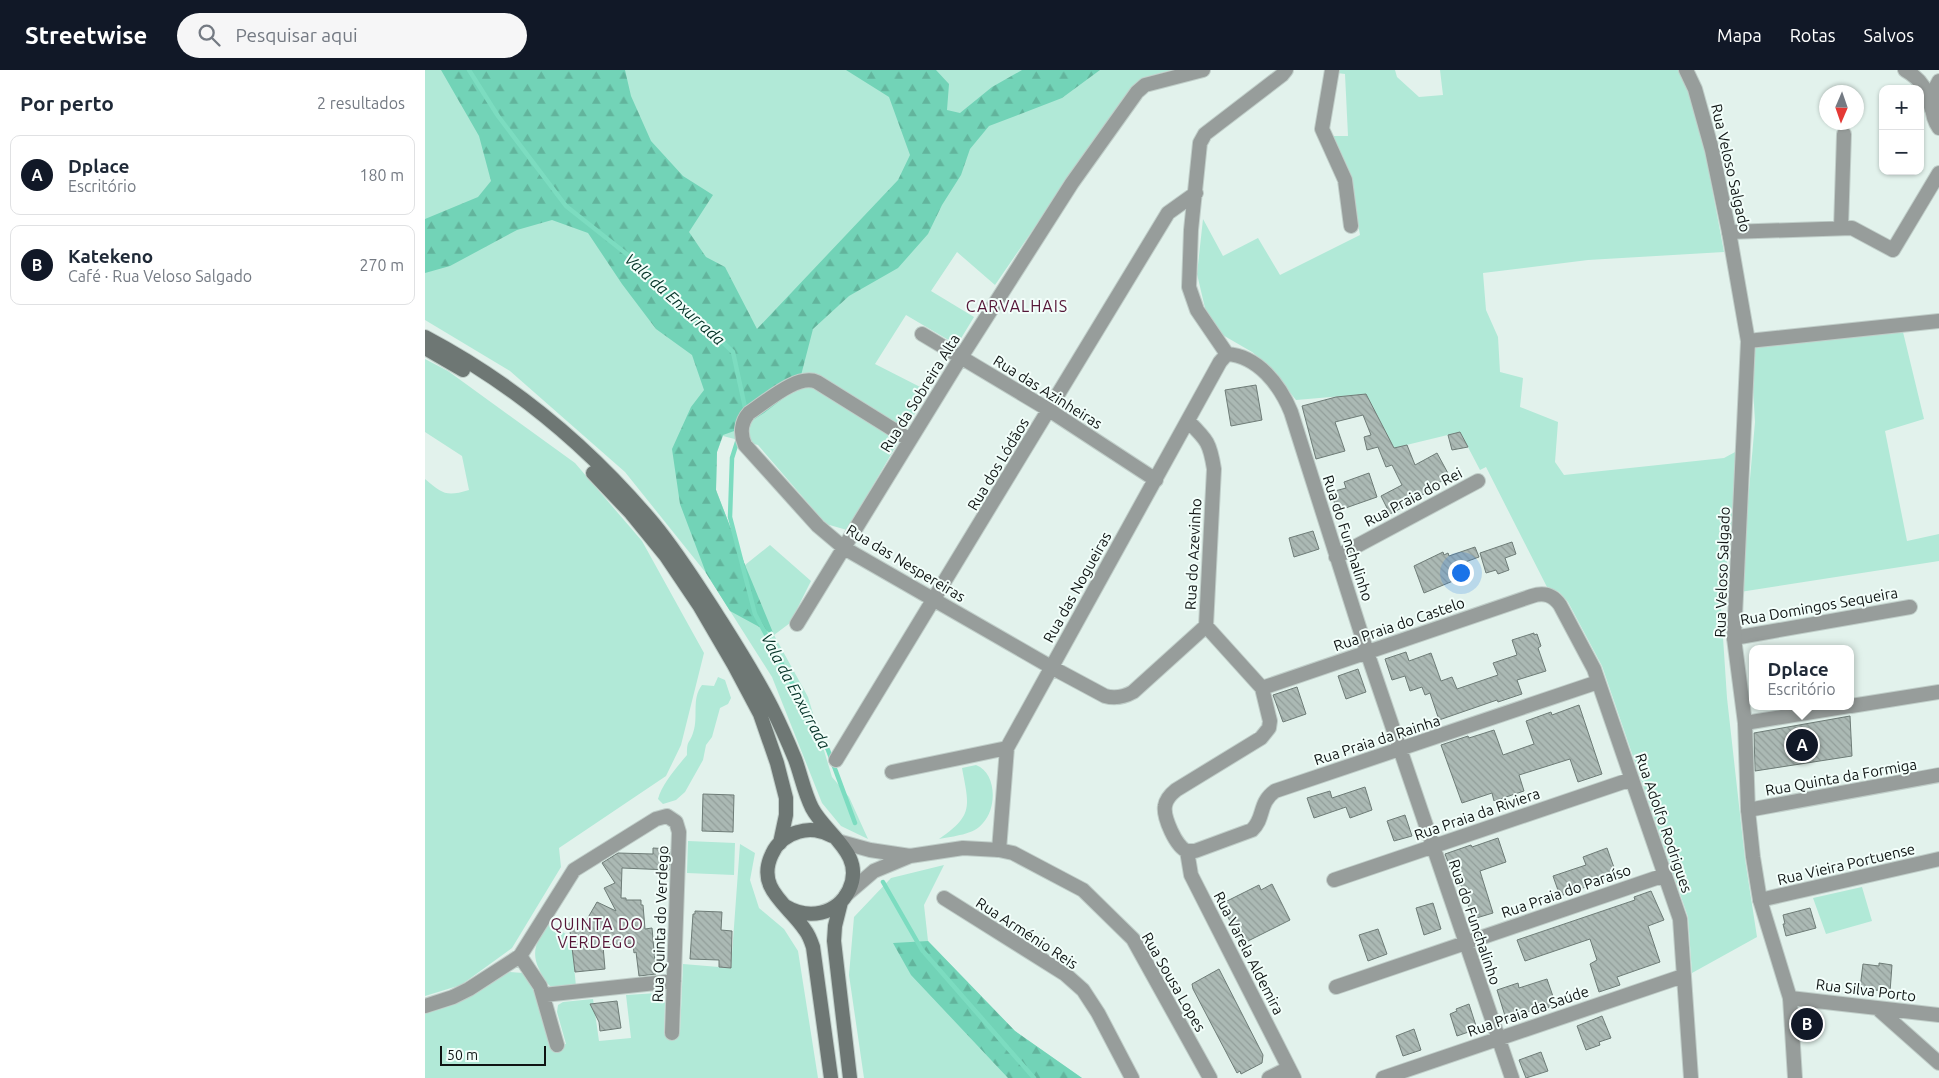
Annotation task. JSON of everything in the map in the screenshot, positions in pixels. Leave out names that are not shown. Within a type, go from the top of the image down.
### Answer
[{"type":"main road","points":[[425,337],[483,372],[530,404],[585,452],[619,485],[653,524],[688,571],[750,669],[772,708],[812,808],[848,853],[853,871],[851,884],[844,898],[835,926],[834,941],[851,1078]]},
{"type":"main road","points":[[425,348],[472,375],[536,420],[586,465],[631,513],[666,556],[699,605],[734,665],[759,714],[777,763],[785,798],[786,814],[780,843]]},
{"type":"main road","points":[[831,1078],[813,947],[805,929],[779,901],[771,887],[768,872],[771,856],[780,843],[792,834],[806,830],[821,831],[838,840]]},
{"type":"main road","points":[[785,906],[799,913],[814,914],[829,910],[844,898]]},
{"type":"street","name":"Rua da Sobreira Alta","points":[[797,624],[961,357],[1072,184],[1137,92],[1145,85],[1203,70]]},
{"type":"street","points":[[1227,354],[1197,310],[1189,287],[1191,230],[1202,138],[1286,70]]},
{"type":"street","points":[[1332,70],[1322,129],[1345,180],[1351,226]]},
{"type":"street","name":"Rua Veloso Salgado","points":[[1686,70],[1695,89],[1709,139],[1729,232],[1749,341],[1734,638],[1745,723],[1748,810],[1753,857],[1760,900],[1790,998],[1795,1078]]},
{"type":"street","points":[[1911,73],[1932,77],[1939,74]]},
{"type":"street","points":[[1911,73],[1926,89],[1939,128]]},
{"type":"street","points":[[1932,110],[1932,100],[1939,81]]},
{"type":"street","points":[[1841,228],[1845,134]]},
{"type":"street","points":[[1729,232],[1852,228],[1893,250],[1939,173]]},
{"type":"street","name":"Rua dos Lódãos","points":[[836,760],[1168,213],[1195,193]]},
{"type":"street","points":[[1749,341],[1939,321]]},
{"type":"street","name":"Rua das Azinheiras","points":[[922,334],[1049,410],[1156,480]]},
{"type":"street","name":"Rua das Nogueiras","points":[[999,850],[1007,748],[1189,422],[1220,362],[1227,354]]},
{"type":"street","name":"Rua do Funchalinho","points":[[1227,354],[1243,357],[1257,365],[1270,378],[1291,412],[1367,652],[1511,1078]]},
{"type":"street","name":"Rua das Nespereiras","points":[[910,440],[813,380],[803,380],[795,383],[746,417],[742,430],[745,445],[818,526],[844,548],[1105,696],[1121,697],[1133,692],[1206,626]]},
{"type":"street","name":"Rua do Azevinho","points":[[1187,851],[1181,848],[1177,842],[1165,816],[1166,802],[1176,790],[1266,734],[1270,721],[1262,688],[1206,626],[1214,469],[1206,439],[1189,422]]},
{"type":"street","name":"Rua Praia do Rei","points":[[1336,557],[1478,481]]},
{"type":"street","name":"Rua Praia do Castelo","points":[[1262,688],[1532,596],[1548,595]]},
{"type":"street","name":"Rua Adolfo Rodrigues","points":[[1548,595],[1560,606],[1594,669],[1680,919],[1691,1078]]},
{"type":"street","name":"Rua Domingos Sequeira","points":[[1734,638],[1910,606]]},
{"type":"street","name":"Rua Praia da Rainha","points":[[1187,851],[1195,851],[1252,830],[1258,823],[1265,801],[1275,791],[1598,682]]},
{"type":"street","points":[[1854,705],[1939,692]]},
{"type":"street","points":[[1745,723],[1825,710]]},
{"type":"street","points":[[892,772],[1007,748]]},
{"type":"street","name":"Rua Quinta da Formiga","points":[[1748,810],[1939,776]]},
{"type":"street","name":"Rua Praia da Riviera","points":[[1334,880],[1632,779]]},
{"type":"street","name":"Rua Quinta do Verdego","points":[[520,956],[574,870],[661,816],[672,818],[679,826],[672,1033]]},
{"type":"street","name":"Rua Sousa Lopes","points":[[838,840],[871,850],[910,856]]},
{"type":"street","name":"Rua Sousa Lopes","points":[[844,898],[874,871],[910,856],[963,848],[999,850],[1013,854],[1083,890],[1133,939],[1210,1078]]},
{"type":"street","name":"Rua Varela Aldemira","points":[[1187,851],[1191,875],[1292,1073],[1269,1078]]},
{"type":"street","name":"Rua Vieira Portuense","points":[[1760,900],[1939,860]]},
{"type":"street","name":"Rua Praia do Paraíso","points":[[1337,987],[1665,875]]},
{"type":"street","name":"Rua Arménio Reis","points":[[944,898],[1065,974],[1083,990],[1098,1013],[1132,1078]]},
{"type":"street","points":[[425,1006],[453,997],[469,989],[520,956],[535,976],[544,995],[557,1046]]},
{"type":"street","name":"Rua Praia da Saúde","points":[[1383,1078],[1683,976]]},
{"type":"street","points":[[544,995],[674,981]]},
{"type":"street","name":"Rua Silva Porto","points":[[1790,998],[1939,1015]]},
{"type":"street","points":[[1877,1008],[1939,1063]]},
{"type":"green space","points":[[425,70],[1172,70],[1142,78],[1122,100],[995,285],[957,252],[931,291],[974,317],[957,345],[906,315],[875,364],[928,391],[847,530],[826,524],[758,445],[723,436],[717,452],[716,490],[745,565],[770,545],[811,581],[790,623],[774,635],[808,697],[832,777],[849,797],[868,839],[841,826],[822,803],[772,677],[706,573],[625,472],[510,371],[425,320]]},
{"type":"green space","points":[[441,70],[625,70],[631,96],[651,141],[683,176],[713,195],[689,232],[706,257],[725,267],[757,329],[898,180],[910,155],[889,97],[846,70],[936,70],[949,84],[947,110],[960,113],[992,87],[1022,70],[1100,70],[1062,98],[989,126],[970,149],[961,175],[942,205],[928,234],[898,268],[849,296],[813,329],[798,387],[764,413],[737,430],[723,435],[717,452],[716,490],[774,635],[730,611],[706,573],[680,504],[672,449],[691,407],[704,390],[692,355],[656,329],[622,284],[588,233],[552,220],[517,230],[450,266],[425,273],[425,219],[478,197],[491,181],[479,136]]},
{"type":"green space","points":[[1337,70],[1395,70],[1397,77],[1419,97],[1443,95],[1440,70],[1681,70],[1701,129],[1724,252],[1588,260],[1483,273],[1486,310],[1498,337],[1500,372],[1523,378],[1520,407],[1558,422],[1555,462],[1564,475],[1724,458],[1737,451],[1735,501],[1721,607],[1727,698],[1745,859],[1757,937],[1692,973],[1688,917],[1602,666],[1568,602],[1559,592],[1547,587],[1486,467],[1480,470],[1460,432],[1394,448],[1366,394],[1296,400],[1268,365],[1252,352],[1221,334],[1205,308],[1197,274],[1203,219],[1223,256],[1258,238],[1280,275],[1360,235],[1349,174],[1333,136],[1348,136],[1345,74],[1337,73]]},
{"type":"green space","points":[[1903,332],[1924,419],[1885,431],[1907,541],[1939,534],[1939,561],[1740,592],[1755,422],[1752,370],[1753,345]]},
{"type":"green space","points":[[425,359],[448,371],[575,463],[642,541],[704,653],[681,745],[666,776],[559,848],[561,867],[512,948],[461,985],[425,996],[425,479],[445,493],[450,494],[469,490],[462,456],[425,432]]},
{"type":"green space","points":[[718,677],[725,680],[731,698],[728,704],[720,708],[712,737],[706,745],[703,760],[685,792],[676,800],[663,804],[658,799],[663,787],[687,755],[688,744],[695,727],[696,702],[699,690],[702,685],[714,686]]},
{"type":"green space","points":[[976,765],[988,775],[993,791],[988,817],[974,830],[939,839],[950,831],[964,816],[967,801],[962,768]]},
{"type":"green space","points":[[688,841],[735,843],[734,875],[687,873]]},
{"type":"green space","points":[[740,844],[755,853],[750,880],[759,908],[784,929],[798,951],[818,1078],[425,1078],[425,1011],[510,972],[523,973],[534,988],[551,1046],[566,1044],[557,1012],[558,1005],[563,1002],[593,999],[599,1041],[631,1038],[626,995],[658,993],[665,1003],[664,1034],[680,1033],[683,964],[731,968]]},
{"type":"green space","points":[[944,865],[924,905],[928,941],[1015,1031],[1082,1078],[864,1078],[849,975],[854,917],[891,878]]},
{"type":"green space","points":[[1862,887],[1872,921],[1826,934],[1813,898]]},
{"type":"green space","points":[[549,924],[571,937],[576,986],[550,986],[539,969],[535,950]]},
{"type":"green space","points":[[928,941],[1015,1031],[1082,1078],[1008,1078],[911,975],[893,943]]},
{"type":"building","points":[[1256,385],[1262,420],[1231,426],[1225,390]]},
{"type":"building","points":[[1366,394],[1394,448],[1407,445],[1415,465],[1437,453],[1450,477],[1434,485],[1436,488],[1390,514],[1381,496],[1402,485],[1392,465],[1386,467],[1378,447],[1367,450],[1364,437],[1371,435],[1363,415],[1335,422],[1345,451],[1316,459],[1302,406],[1336,397]]},
{"type":"building","points":[[1460,432],[1468,447],[1452,450],[1448,435]]},
{"type":"building","points":[[1369,473],[1377,497],[1337,511],[1331,492],[1346,488],[1344,482]]},
{"type":"building","points":[[1313,531],[1319,549],[1294,557],[1289,538]]},
{"type":"building","points":[[1512,542],[1516,554],[1505,558],[1509,570],[1498,574],[1496,570],[1486,573],[1480,553]]},
{"type":"building","points":[[1475,547],[1479,557],[1449,568],[1453,581],[1424,593],[1414,566],[1443,552],[1444,555],[1448,553],[1449,556]]},
{"type":"building","points":[[1534,633],[1534,635],[1537,634],[1541,646],[1538,648],[1546,671],[1517,680],[1522,694],[1498,702],[1497,700],[1439,720],[1430,693],[1425,695],[1422,687],[1410,691],[1405,676],[1392,680],[1385,659],[1406,652],[1409,661],[1431,653],[1441,681],[1452,677],[1457,689],[1498,675],[1493,663],[1517,655],[1512,640]]},
{"type":"building","points":[[1358,669],[1366,692],[1346,699],[1338,676]]},
{"type":"building","points":[[1297,687],[1306,714],[1283,722],[1273,695]]},
{"type":"building","points":[[1579,705],[1602,774],[1578,782],[1570,759],[1519,775],[1524,791],[1494,801],[1492,793],[1462,803],[1441,745],[1494,730],[1503,755],[1534,744],[1526,721],[1551,712],[1552,715]]},
{"type":"building","points":[[1850,716],[1852,756],[1755,771],[1754,733]]},
{"type":"building","points":[[1365,787],[1372,810],[1350,818],[1346,807],[1314,818],[1307,798],[1330,791],[1332,798]]},
{"type":"building","points":[[703,794],[734,795],[733,832],[702,831]]},
{"type":"building","points":[[1405,815],[1412,836],[1394,841],[1387,821]]},
{"type":"building","points":[[1498,838],[1506,862],[1480,871],[1493,913],[1473,919],[1461,885],[1457,886],[1445,854]]},
{"type":"building","points":[[653,848],[670,849],[669,870],[622,868],[621,898],[641,900],[645,929],[652,928],[656,974],[639,976],[633,943],[603,946],[605,969],[575,972],[569,923],[586,921],[597,902],[616,911],[604,888],[615,883],[602,863],[618,853],[653,854]]},
{"type":"building","points":[[1607,848],[1617,876],[1560,896],[1553,876],[1586,865],[1583,857]]},
{"type":"building","points":[[1272,884],[1290,920],[1244,943],[1240,940],[1221,904],[1259,885],[1261,890]]},
{"type":"building","points":[[1651,891],[1664,920],[1648,926],[1660,962],[1617,977],[1620,985],[1599,992],[1590,964],[1597,960],[1590,939],[1525,961],[1517,940],[1635,900],[1634,897]]},
{"type":"building","points":[[1433,903],[1441,929],[1424,935],[1416,908]]},
{"type":"building","points":[[1810,908],[1816,928],[1786,936],[1783,915]]},
{"type":"building","points":[[695,911],[722,912],[721,930],[732,931],[731,968],[719,967],[719,960],[690,959],[693,914],[695,914]]},
{"type":"building","points":[[1378,929],[1387,954],[1368,961],[1359,935]]},
{"type":"building","points":[[1879,963],[1892,965],[1890,992],[1860,988],[1863,964],[1879,966]]},
{"type":"building","points":[[1219,969],[1263,1055],[1262,1063],[1241,1074],[1240,1071],[1237,1073],[1193,989],[1192,984]]},
{"type":"building","points":[[1547,979],[1556,1005],[1546,1008],[1545,1006],[1506,1019],[1497,990],[1518,983],[1519,988]]},
{"type":"building","points":[[617,1001],[621,1028],[600,1031],[599,1022],[590,1004]]},
{"type":"building","points":[[1469,1004],[1477,1029],[1457,1036],[1450,1014],[1457,1011],[1456,1009]]},
{"type":"building","points":[[1602,1016],[1611,1038],[1599,1042],[1600,1045],[1586,1050],[1577,1026]]},
{"type":"building","points":[[1414,1029],[1421,1050],[1403,1056],[1396,1036]]},
{"type":"building","points":[[1541,1052],[1548,1071],[1526,1078],[1519,1060]]},
{"type":"waterway","name":"Vala da Enxurrada","points":[[469,70],[498,116],[566,206],[648,271],[733,352],[746,412]]},
{"type":"waterway","name":"Vala da Enxurrada","points":[[738,439],[732,458],[730,517],[755,614],[828,750],[855,823]]},
{"type":"waterway","name":"Vala da Enxurrada","points":[[883,882],[922,950],[1034,1078]]},
{"type":"place","name":"Dplace","points":[[1802,745]]},
{"type":"place","name":"Katekeno","points":[[1807,1024]]},
{"type":"district","name":"CARVALHAIS","points":[[1017,306]]},
{"type":"district","name":"QUINTA DO VERDEGO","points":[[597,933]]}]
